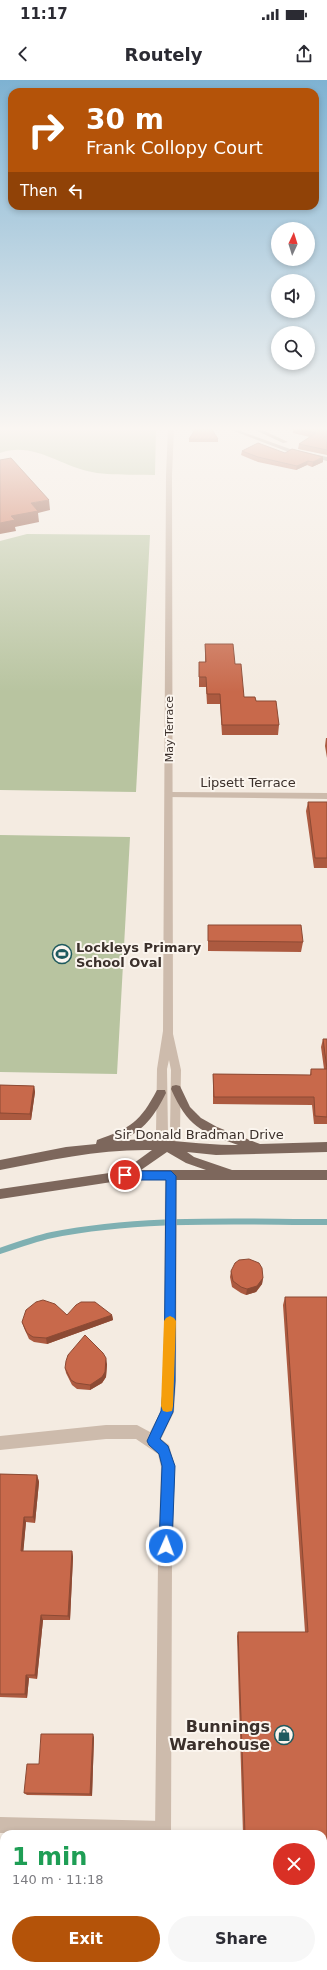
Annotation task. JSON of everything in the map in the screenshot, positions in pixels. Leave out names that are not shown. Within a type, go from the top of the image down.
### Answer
[{"type":"main road","points":[[176,1089],[187,1110],[202,1125],[260,1148]]},
{"type":"main road","points":[[78,1151],[126,1135],[135,1130],[150,1114],[161,1093]]},
{"type":"main road","name":"Sir Donald Bradman Drive","points":[[0,1165],[78,1151],[124,1145],[166,1146],[216,1150],[260,1148],[327,1148]]},
{"type":"main road","points":[[125,1175],[166,1146],[190,1160],[239,1176]]},
{"type":"main road","points":[[0,1194],[125,1175],[327,1175]]},
{"type":"street","name":"May Terrace","points":[[166,1146],[161,1133],[161,1093],[162,1069],[168,1031],[171,516]]},
{"type":"street","name":"Lipsett Terrace","points":[[169,795],[327,796]]},
{"type":"street","name":"May Terrace","points":[[166,1146],[175,1133],[176,1089],[176,1070],[168,1031]]},
{"type":"street","points":[[153,1441],[167,1412],[169,1389],[171,1176]]},
{"type":"street","points":[[0,1443],[106,1432],[137,1432],[153,1441],[164,1450],[168,1466],[165,1562],[163,1830]]},
{"type":"street","points":[[0,1826],[130,1830]]},
{"type":"green space","points":[[27,534],[150,535],[136,792],[0,790],[0,541]]},
{"type":"green space","name":"Lockleys Primary School Oval","points":[[0,835],[130,837],[117,1074],[0,1072]]},
{"type":"building","points":[[0,516],[11,516],[15,520],[0,523]]},
{"type":"building","points":[[205,644],[233,644],[235,664],[241,664],[244,697],[255,697],[256,701],[276,701],[279,725],[222,725],[220,694],[207,694],[206,677],[199,677],[199,662],[206,662]]},
{"type":"building","points":[[308,802],[327,802],[327,858],[315,858]]},
{"type":"building","points":[[208,925],[301,925],[303,942],[208,941]]},
{"type":"building","points":[[323,1039],[327,1039],[327,1069]]},
{"type":"building","points":[[311,1069],[327,1069],[327,1117],[315,1116],[314,1097],[214,1097],[213,1074],[311,1075]]},
{"type":"building","points":[[0,1085],[34,1086],[30,1114],[0,1113]]},
{"type":"building","points":[[249,1259],[259,1263],[262,1268],[263,1278],[257,1286],[247,1289],[241,1287],[233,1281],[231,1271],[235,1263],[239,1260]]},
{"type":"building","name":"Bunnings Warehouse","points":[[285,1297],[327,1297],[327,1830],[245,1830],[238,1632],[308,1632]]},
{"type":"building","points":[[43,1300],[55,1304],[67,1315],[76,1305],[81,1302],[95,1302],[112,1315],[46,1338],[33,1337],[27,1333],[22,1322],[26,1310],[36,1302]]},
{"type":"building","points":[[85,1335],[106,1358],[105,1372],[102,1377],[90,1385],[76,1383],[71,1380],[65,1368],[68,1355]]},
{"type":"building","points":[[0,1474],[37,1475],[33,1517],[24,1517],[21,1551],[72,1551],[68,1616],[41,1615],[35,1675],[26,1675],[25,1694],[0,1694]]},
{"type":"building","points":[[41,1734],[93,1734],[90,1794],[24,1793],[27,1764],[39,1764]]},
{"type":"waterway","points":[[0,1251],[52,1235],[120,1225],[224,1221],[327,1222]]},
{"type":"slow traffic","points":[[167,1406],[170,1381],[170,1321]]},
{"type":"place","name":"Lockleys Primary School Oval","points":[[62,954]]},
{"type":"place","name":"Bunnings Warehouse","points":[[284,1735]]},
{"type":"route","points":[[125,1175],[171,1176],[170,1381],[167,1412],[153,1441],[164,1450],[168,1466],[166,1546]]}]
